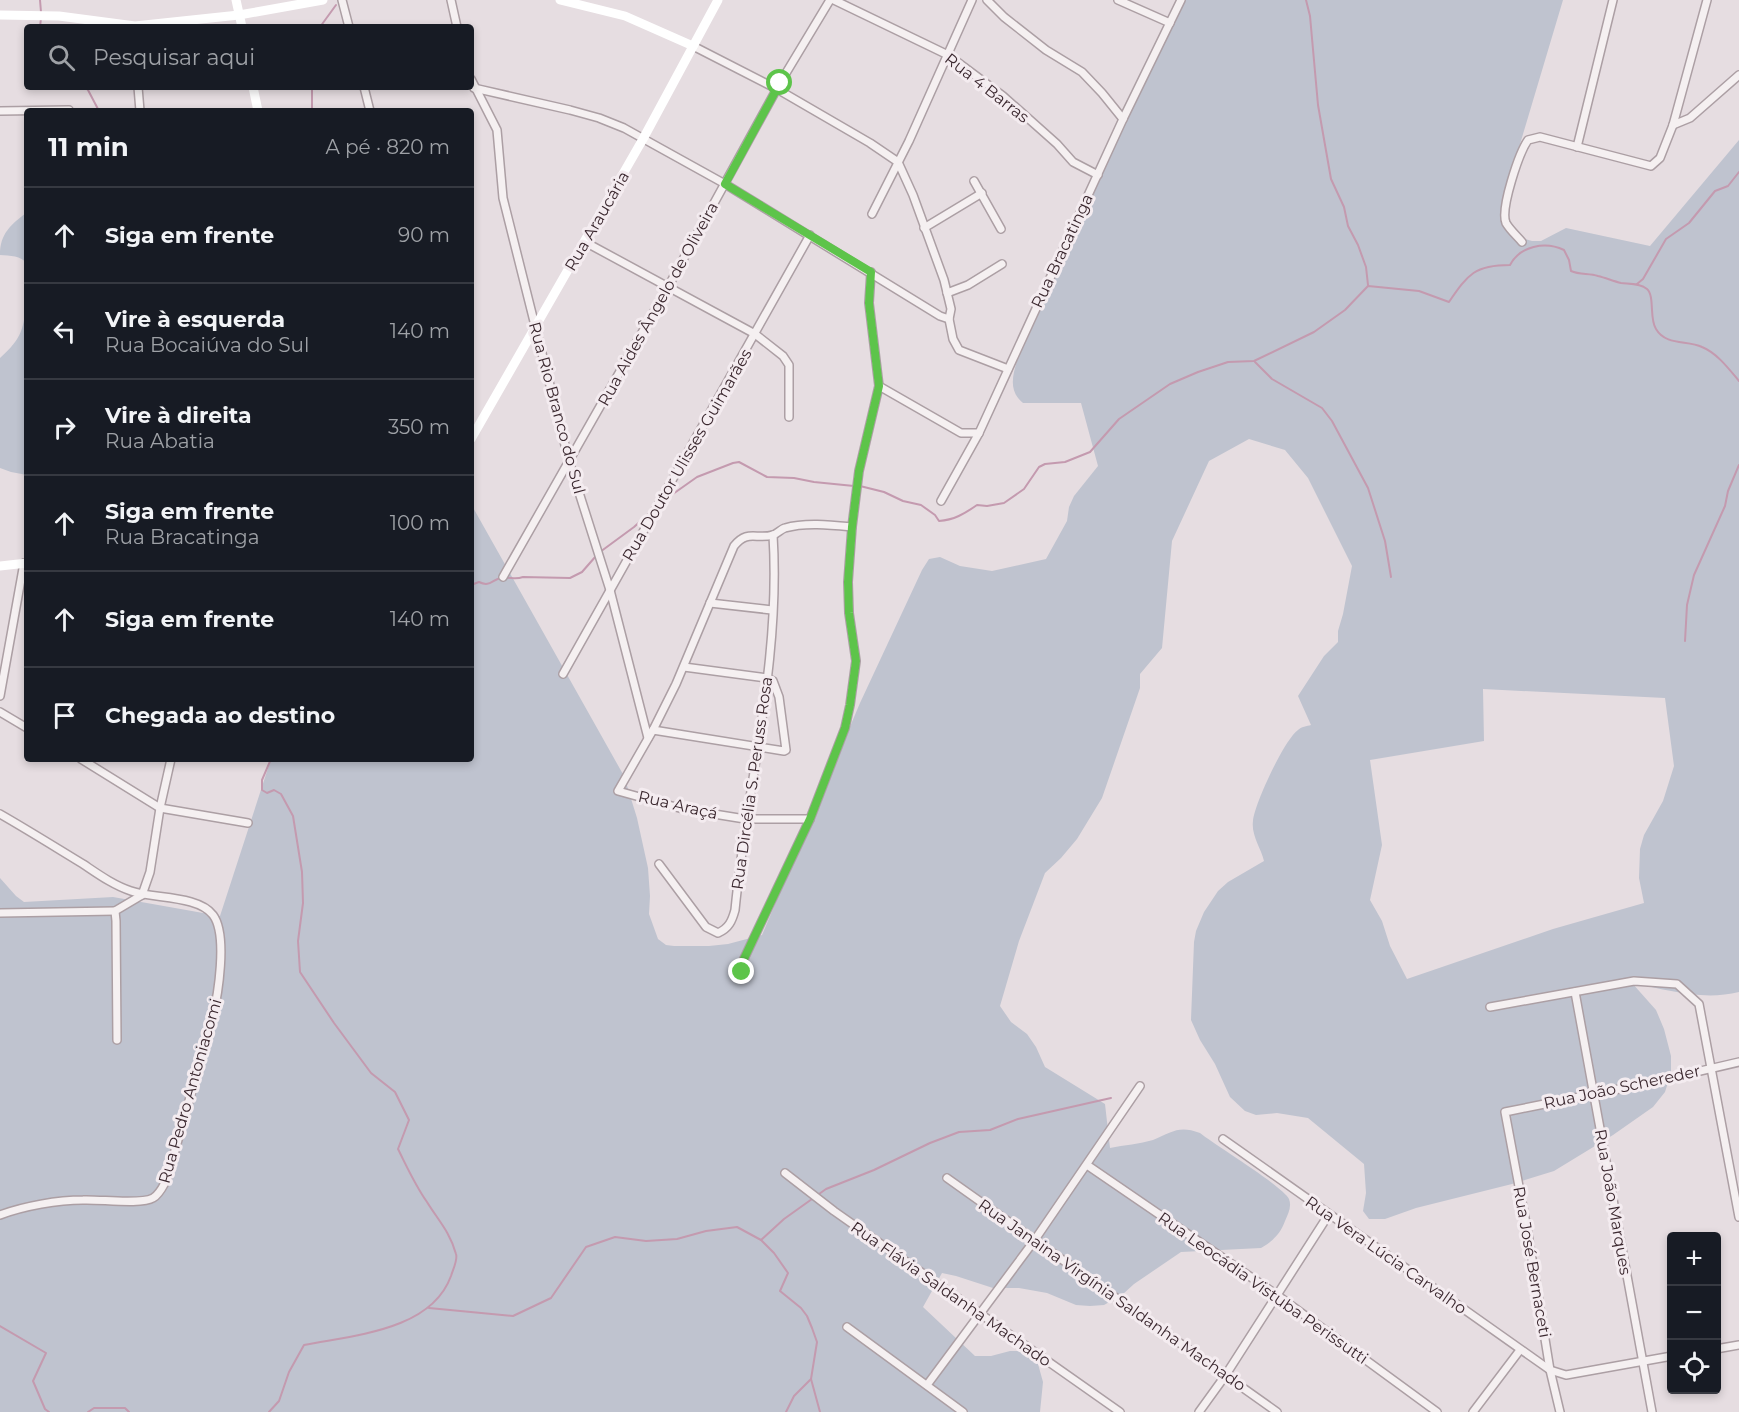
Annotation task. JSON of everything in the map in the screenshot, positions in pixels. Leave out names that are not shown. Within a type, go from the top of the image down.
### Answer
[{"type":"street","points":[[236,0],[241,24]]},
{"type":"street","points":[[161,24],[239,15],[323,0]]},
{"type":"street","points":[[342,0],[348,24]]},
{"type":"street","points":[[452,0],[456,24]]},
{"type":"street","points":[[560,0],[625,16],[693,46],[777,89],[870,143],[898,162],[913,195],[944,280],[951,309],[949,319],[953,339],[959,350],[1008,369]]},
{"type":"street","name":"Rua Araucária","points":[[474,434],[643,140],[718,0]]},
{"type":"street","name":"Rua 4 Barras","points":[[832,0],[948,55],[1003,96],[1057,144],[1073,162],[1098,175]]},
{"type":"street","name":"Rua Aides Ângelo de Oliveira","points":[[503,576],[668,287],[777,89],[832,0]]},
{"type":"street","points":[[872,214],[972,0]]},
{"type":"street","points":[[987,0],[1004,17],[1037,43],[1082,72],[1123,119]]},
{"type":"street","points":[[1118,0],[1170,23]]},
{"type":"street","name":"Rua Bracatinga","points":[[941,501],[979,433],[1123,119],[1181,0]]},
{"type":"street","points":[[1577,147],[1613,0]]},
{"type":"street","points":[[1522,242],[1506,223],[1504,211],[1521,149],[1528,140],[1540,137],[1651,166],[1660,158],[1673,125],[1707,0]]},
{"type":"street","points":[[0,15],[59,16],[114,24]]},
{"type":"street","points":[[1673,125],[1690,118],[1739,75]]},
{"type":"street","points":[[474,88],[599,117],[624,128],[725,184],[940,316],[949,319]]},
{"type":"street","name":"Rua Rio Branco do Sul","points":[[474,88],[497,130],[503,198],[569,460],[610,590],[648,738]]},
{"type":"street","points":[[138,90],[140,108]]},
{"type":"street","points":[[254,90],[257,108]]},
{"type":"street","points":[[365,90],[369,108]]},
{"type":"street","points":[[0,111],[24,111]]},
{"type":"street","points":[[974,182],[1001,229]]},
{"type":"street","points":[[924,228],[982,193]]},
{"type":"street","name":"Rua Doutor Ulisses Guimarães","points":[[563,674],[810,235]]},
{"type":"street","points":[[585,242],[755,334],[783,356],[789,365],[789,417]]},
{"type":"street","points":[[947,293],[968,285],[1002,264]]},
{"type":"street","points":[[742,972],[742,963],[810,819],[845,728],[850,705],[856,661],[848,603],[852,527],[859,471],[879,386],[869,303],[871,272]]},
{"type":"street","points":[[879,386],[961,432],[979,433]]},
{"type":"street","points":[[648,738],[684,667],[734,546],[740,538],[773,535],[784,528],[825,525],[852,527]]},
{"type":"street","name":"Rua Dircélia S. Peruss Rosa","points":[[658,864],[706,927],[718,933],[726,929],[733,918],[735,909],[745,819],[767,678],[775,570],[773,535]]},
{"type":"street","points":[[0,566],[24,563]]},
{"type":"street","points":[[0,696],[24,573]]},
{"type":"street","points":[[710,603],[772,610]]},
{"type":"street","points":[[653,730],[784,752],[786,747],[779,697],[773,681],[767,678],[684,667]]},
{"type":"street","points":[[0,712],[24,726]]},
{"type":"street","name":"Rua Araçá","points":[[648,738],[618,791],[683,809],[745,819],[810,819]]},
{"type":"street","points":[[86,762],[160,808],[248,823]]},
{"type":"street","points":[[0,913],[115,911],[142,895],[150,872],[170,762]]},
{"type":"street","points":[[0,814],[117,885],[142,895]]},
{"type":"street","name":"Rua Pedro Antoniacomi","points":[[0,1215],[15,1210],[81,1200],[141,1201],[152,1198],[160,1192],[167,1179],[218,995],[221,970],[218,931],[215,917],[208,909],[196,903],[142,895]]},
{"type":"street","points":[[115,911],[117,1040]]},
{"type":"street","points":[[1490,1007],[1634,981],[1677,984],[1699,1004],[1739,1217]]},
{"type":"street","name":"Rua João Marques","points":[[1575,992],[1652,1412]]},
{"type":"street","name":"Rua João Schereder","points":[[1504,1112],[1739,1062]]},
{"type":"street","points":[[927,1385],[1034,1241],[1140,1086]]},
{"type":"street","name":"Rua José Bernaceti","points":[[1504,1112],[1528,1234],[1550,1370],[1560,1412]]},
{"type":"street","name":"Rua Vera Lúcia Carvalho","points":[[1223,1139],[1550,1370]]},
{"type":"street","name":"Rua Leocádia Vistuba Perissutti","points":[[1087,1165],[1277,1295],[1437,1412]]},
{"type":"street","name":"Rua Flávia Saldanha Machado","points":[[785,1173],[834,1211],[1120,1412]]},
{"type":"street","name":"Rua Janaina Virgínia Saldanha Machado","points":[[947,1178],[1277,1412]]},
{"type":"street","points":[[1199,1412],[1225,1376],[1329,1214]]},
{"type":"street","points":[[847,1327],[963,1412]]},
{"type":"street","points":[[1721,1347],[1739,1345]]},
{"type":"street","points":[[1473,1412],[1520,1350]]},
{"type":"street","points":[[1550,1370],[1566,1375],[1667,1357]]},
{"type":"shaded area","points":[[1182,0],[1563,0],[1509,181],[1508,224],[1521,238],[1532,241],[1541,241],[1566,228],[1650,246],[1739,140],[1739,992],[1699,995],[1632,983],[1656,1010],[1671,1056],[1671,1073],[1665,1092],[1653,1107],[1554,1171],[1416,1208],[1385,1219],[1369,1219],[1363,1211],[1366,1193],[1364,1164],[1308,1118],[1277,1113],[1256,1115],[1245,1111],[1230,1097],[1191,1020],[1196,931],[1204,912],[1218,891],[1228,882],[1264,861],[1253,831],[1258,801],[1285,746],[1299,729],[1311,725],[1298,696],[1324,656],[1338,642],[1338,631],[1352,566],[1308,478],[1285,450],[1249,439],[1209,461],[1172,541],[1162,648],[1140,674],[1140,688],[1102,798],[1077,839],[1045,873],[1019,941],[1000,1006],[1011,1022],[1027,1034],[1045,1067],[1105,1104],[1110,1148],[1153,1140],[1176,1130],[1193,1131],[1200,1133],[1275,1185],[1289,1199],[1290,1205],[1281,1229],[1269,1243],[1261,1248],[1181,1252],[1134,1284],[1122,1295],[1104,1305],[1076,1305],[1047,1293],[1019,1288],[993,1288],[942,1273],[923,1307],[975,1356],[991,1356],[1019,1351],[1031,1356],[1038,1364],[1043,1382],[1040,1412],[0,1412],[0,878],[24,902],[113,897],[220,916],[270,762],[474,762],[474,509],[624,776],[637,818],[648,868],[649,914],[658,939],[666,945],[709,946],[728,944],[762,935],[860,703],[929,559],[940,557],[960,566],[992,571],[1046,559],[1067,521],[1069,507],[1074,496],[1098,466],[1081,403],[1023,403],[1015,394],[1014,373],[1017,361]],"holes":[[[1483,689],[1665,698],[1674,766],[1663,801],[1644,835],[1640,849],[1639,878],[1644,903],[1553,929],[1407,979],[1390,946],[1382,921],[1370,900],[1382,845],[1370,760],[1484,741]]]},
{"type":"shaded area","points":[[24,215],[24,260],[18,257],[0,255],[4,235]]},
{"type":"shaded area","points":[[24,318],[24,474],[0,468],[0,358],[21,332]]},
{"type":"waterway","points":[[40,0],[41,12]]},
{"type":"waterway","points":[[1306,0],[1310,16],[1318,105],[1331,179],[1366,267],[1368,285]]},
{"type":"waterway","points":[[322,24],[336,5]]},
{"type":"waterway","points":[[40,24],[41,18]]},
{"type":"waterway","points":[[88,90],[97,108]]},
{"type":"waterway","points":[[312,90],[312,108]]},
{"type":"waterway","points":[[1637,284],[1643,279],[1666,239],[1689,223],[1715,191],[1728,186],[1739,172]]},
{"type":"waterway","points":[[860,486],[921,505],[935,515],[939,521],[959,516],[977,505],[1004,503],[1024,489],[1039,467],[1045,464],[1065,462],[1090,452],[1119,419],[1170,384],[1228,362],[1254,361],[1314,332],[1345,310],[1368,286],[1419,291],[1449,302],[1467,278],[1480,269],[1510,265],[1520,253],[1541,246],[1564,250],[1571,271],[1634,284],[1647,289],[1651,297],[1654,325],[1660,334],[1665,338],[1696,345],[1713,353],[1739,381]]},
{"type":"waterway","points":[[1255,362],[1272,379],[1322,408],[1332,421],[1368,488],[1385,541],[1391,577]]},
{"type":"waterway","points":[[663,501],[697,477],[739,462],[767,477],[854,486]]},
{"type":"waterway","points":[[1685,641],[1687,605],[1694,575],[1725,506],[1728,491],[1739,465]]},
{"type":"waterway","points":[[600,552],[652,511]]},
{"type":"waterway","points":[[474,584],[479,582],[486,584],[499,578],[570,578],[582,572],[596,556]]},
{"type":"waterway","points":[[269,1412],[279,1401],[289,1372],[304,1345],[367,1333],[409,1319],[426,1309],[441,1294],[456,1262],[453,1246],[447,1233],[419,1189],[398,1149],[409,1120],[395,1092],[371,1073],[300,972],[298,941],[303,903],[302,872],[293,816],[281,794],[274,790],[267,793],[262,790],[262,780],[270,762]]},
{"type":"waterway","points":[[761,1240],[784,1219],[826,1189],[874,1170],[930,1143],[959,1132],[990,1130],[1018,1119],[1111,1098]]},
{"type":"waterway","points":[[429,1308],[513,1316],[551,1298],[586,1247],[615,1237],[646,1241],[677,1239],[706,1231],[737,1227],[761,1240],[774,1253],[788,1273],[780,1291],[807,1316],[817,1342],[811,1379],[820,1412]]},
{"type":"waterway","points":[[0,1326],[46,1353],[33,1381],[45,1409],[49,1412]]},
{"type":"waterway","points":[[786,1412],[794,1396],[811,1379]]},
{"type":"waterway","points":[[88,1412],[94,1408],[125,1408],[129,1412]]},
{"type":"route","points":[[742,972],[742,963],[810,819],[845,728],[856,661],[849,613],[848,582],[852,527],[859,471],[879,386],[869,303],[871,272],[725,184],[780,83]]}]
